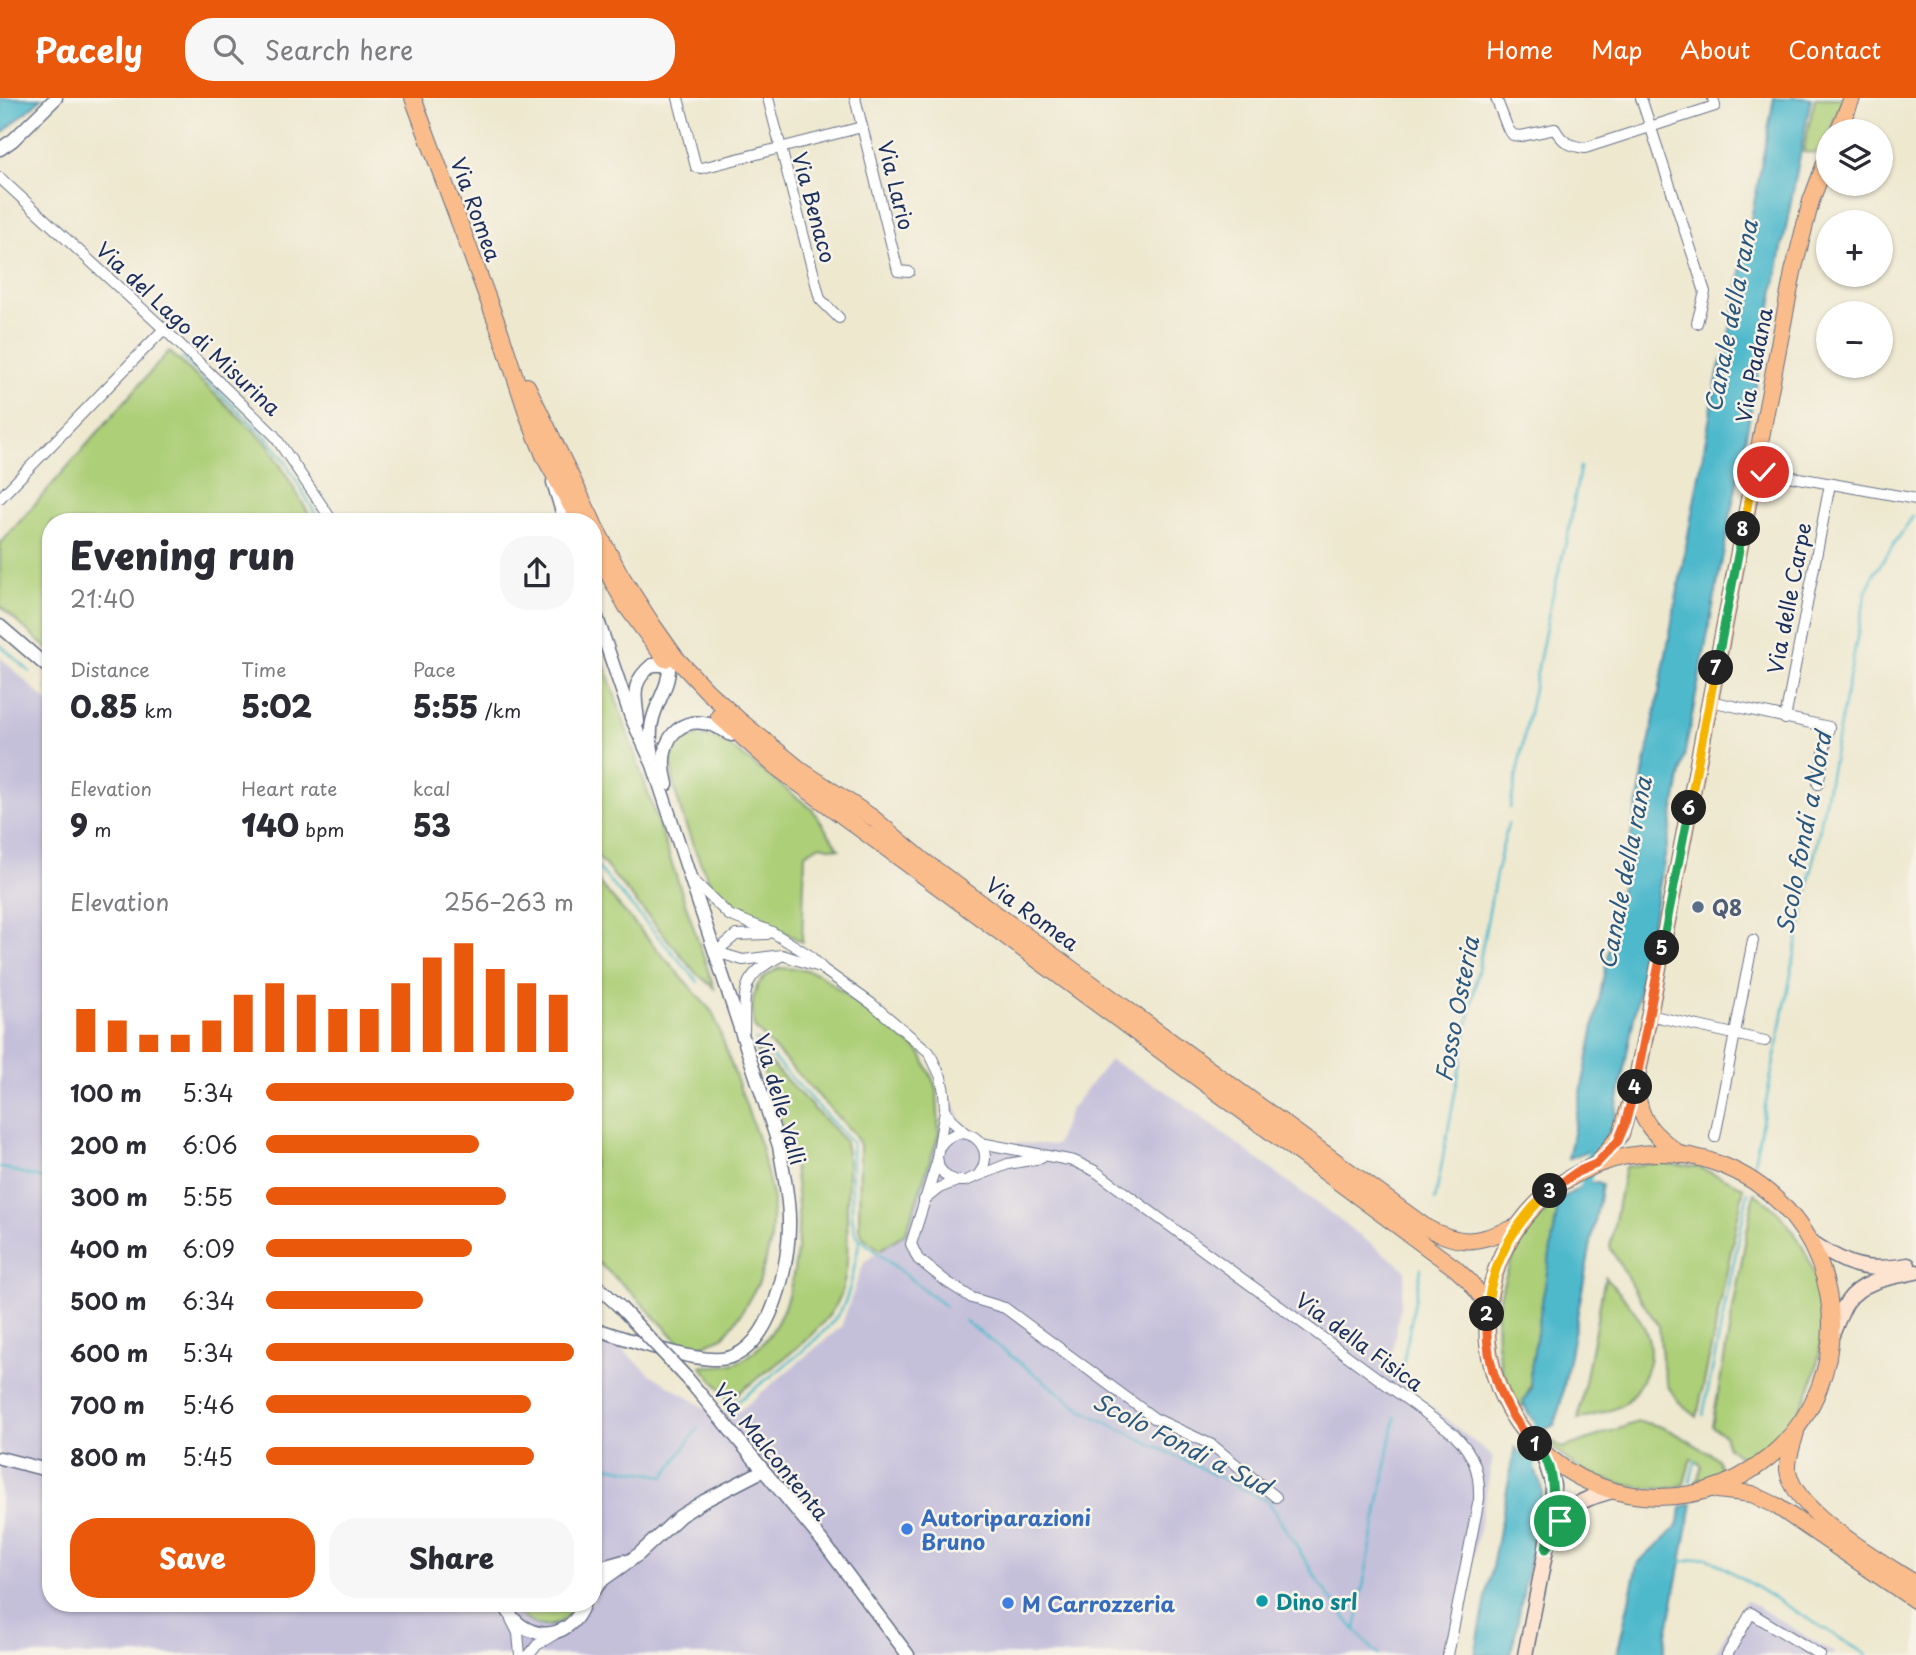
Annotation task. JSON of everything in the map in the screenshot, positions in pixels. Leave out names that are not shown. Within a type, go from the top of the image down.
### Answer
[{"type":"main road","name":"Via Romea","points":[[413,98],[501,334],[512,373],[547,462],[575,513]]},
{"type":"main road","points":[[1843,119],[1852,98]]},
{"type":"main road","name":"Via Padana","points":[[1596,1164],[1621,1135],[1636,1083],[1795,259],[1816,188]]},
{"type":"main road","name":"Via Romea","points":[[501,334],[589,513]]},
{"type":"main road","name":"Via Romea","points":[[602,539],[673,661],[802,771],[873,818],[925,862],[1427,1228],[1446,1238],[1469,1242],[1517,1227]]},
{"type":"main road","name":"Via Romea","points":[[602,563],[627,607],[755,750],[1455,1268],[1488,1306]]},
{"type":"main road","points":[[1636,1083],[1642,1115],[1650,1129],[1681,1155]]},
{"type":"main road","points":[[1797,1428],[1756,1468],[1732,1482],[1708,1490],[1670,1497],[1612,1491],[1582,1479],[1542,1451],[1518,1424],[1509,1409],[1494,1376],[1487,1341],[1488,1306],[1497,1264],[1517,1227],[1537,1203],[1560,1183],[1596,1164],[1646,1152],[1681,1155],[1719,1164],[1757,1184],[1788,1211],[1810,1241],[1821,1267],[1828,1290],[1831,1337],[1819,1387],[1797,1428],[1788,1471],[1794,1488],[1811,1510],[1916,1584]]},
{"type":"main road","points":[[1810,1241],[1857,1268],[1916,1263]]},
{"type":"main road","points":[[1831,1337],[1847,1302],[1856,1292],[1880,1279],[1916,1272]]},
{"type":"main road","points":[[1525,1655],[1546,1549],[1553,1485],[1542,1451]]},
{"type":"main road","points":[[1708,1490],[1739,1491],[1765,1499],[1916,1601]]},
{"type":"main road","points":[[1546,1549],[1569,1508],[1612,1491]]},
{"type":"street","points":[[0,149],[56,98]]},
{"type":"street","points":[[678,98],[696,167],[702,168],[862,127]]},
{"type":"street","name":"Via Benaco","points":[[768,98],[820,299],[839,318]]},
{"type":"street","name":"Via Lario","points":[[855,98],[898,271],[909,272]]},
{"type":"street","points":[[1496,98],[1513,135],[1538,134],[1555,129],[1562,141],[1585,148],[1715,106],[1713,98]]},
{"type":"street","points":[[1642,98],[1705,292],[1697,323]]},
{"type":"street","name":"Via del Lago di Misurina","points":[[0,178],[274,435],[326,513]]},
{"type":"street","points":[[0,498],[164,329]]},
{"type":"street","points":[[547,462],[562,513]]},
{"type":"street","points":[[1754,470],[1916,499]]},
{"type":"street","name":"Via delle Carpe","points":[[1785,719],[1830,484]]},
{"type":"street","points":[[0,626],[42,662]]},
{"type":"street","name":"Via delle Valli","points":[[602,632],[631,717],[653,765],[779,1146],[787,1190],[789,1233],[787,1258],[771,1311],[744,1351],[727,1359],[703,1359],[602,1331]]},
{"type":"street","name":"Via delle Valli","points":[[640,736],[635,697],[638,680],[652,665],[673,661],[650,731],[653,765]]},
{"type":"street","points":[[1710,701],[1829,727],[1818,784]]},
{"type":"street","name":"Via delle Valli","points":[[674,826],[671,798],[664,776],[664,750],[671,736],[680,727],[694,722],[709,722],[755,750]]},
{"type":"street","points":[[691,878],[729,915],[786,940],[809,955],[824,970],[872,1004],[929,1052],[941,1077],[945,1110],[937,1161],[912,1244],[918,1259],[972,1297],[1005,1308],[1154,1418],[1212,1446],[1276,1497]]},
{"type":"street","points":[[786,940],[747,933],[730,939],[716,953],[743,960],[782,955],[824,970]]},
{"type":"street","points":[[1715,1137],[1754,940]]},
{"type":"street","points":[[743,1037],[748,981],[762,965],[782,955]]},
{"type":"street","points":[[1649,1015],[1765,1041]]},
{"type":"street","name":"Via della Fisica","points":[[945,1110],[953,1122],[981,1143],[1074,1161],[1094,1171],[1463,1443],[1479,1474],[1479,1499],[1448,1655]]},
{"type":"street","points":[[939,1146],[950,1135],[965,1133]]},
{"type":"street","points":[[978,1175],[985,1157],[981,1143]]},
{"type":"street","name":"Via della Fisica","points":[[924,1200],[939,1188],[957,1181],[968,1180],[1008,1164],[1048,1157]]},
{"type":"street","points":[[937,1161],[944,1174],[957,1181]]},
{"type":"street","name":"Via Malcontenta","points":[[602,1290],[687,1378],[822,1542],[908,1655]]},
{"type":"street","points":[[0,1458],[42,1469]]},
{"type":"street","points":[[602,1581],[635,1558],[692,1508],[762,1471]]},
{"type":"street","points":[[602,1566],[635,1558]]},
{"type":"street","points":[[508,1612],[518,1633],[520,1655]]},
{"type":"street","points":[[509,1612],[520,1626],[532,1632],[559,1632]]},
{"type":"street","points":[[528,1655],[537,1645],[571,1624],[580,1612]]},
{"type":"street","points":[[1727,1655],[1751,1613],[1819,1655]]},
{"type":"shaded area","points":[[0,657],[42,697],[42,1612],[602,1612],[602,1333],[653,1376],[712,1412],[738,1412],[841,1327],[864,1262],[906,1232],[951,1097],[962,1123],[992,1142],[1056,1145],[1070,1110],[1110,1060],[1169,1093],[1406,1270],[1389,1373],[1493,1457],[1454,1655],[0,1655]]},
{"type":"shaded area","points":[[1746,1600],[1837,1655],[1714,1655]]},
{"type":"green space","points":[[1815,98],[1844,98],[1835,119],[1816,119],[1816,153],[1803,152]]},
{"type":"green space","points":[[169,351],[268,444],[308,513],[42,513],[42,644],[0,606],[0,544]]},
{"type":"green space","points":[[602,658],[714,988],[696,973],[602,862]]},
{"type":"green space","points":[[694,736],[712,737],[727,744],[812,809],[839,849],[820,845],[805,854],[802,942],[735,909],[723,901],[711,884],[678,802],[672,764],[674,752],[680,744]]},
{"type":"green space","points":[[602,886],[713,1013],[761,1147],[773,1200],[771,1241],[759,1282],[740,1315],[723,1337],[696,1348],[681,1344],[602,1266]]},
{"type":"green space","points":[[780,968],[803,969],[819,974],[894,1031],[920,1052],[937,1089],[939,1134],[906,1232],[880,1250],[863,1237],[859,1228],[860,1145],[854,1134],[754,1027],[752,1008],[758,984]]},
{"type":"green space","points":[[755,1047],[844,1140],[848,1165],[847,1262],[841,1294],[823,1323],[792,1352],[729,1400],[701,1366],[736,1363],[766,1340],[779,1318],[789,1292],[798,1234],[798,1205],[791,1153]]},
{"type":"green space","points":[[1655,1163],[1698,1167],[1744,1187],[1697,1417],[1678,1401],[1668,1386],[1663,1368],[1659,1326],[1636,1293],[1610,1247],[1625,1167]]},
{"type":"green space","points":[[1754,1193],[1777,1212],[1795,1234],[1809,1259],[1817,1286],[1821,1343],[1815,1372],[1800,1409],[1773,1442],[1748,1463],[1728,1447],[1724,1435],[1712,1426]]},
{"type":"green space","points":[[1559,1200],[1530,1375],[1531,1385],[1524,1405],[1520,1407],[1506,1381],[1498,1353],[1500,1296],[1522,1243],[1538,1220]]},
{"type":"green space","points":[[1605,1277],[1641,1322],[1650,1348],[1649,1362],[1638,1387],[1625,1403],[1578,1419]]},
{"type":"green space","points":[[1638,1422],[1670,1431],[1718,1459],[1722,1475],[1697,1481],[1702,1466],[1691,1458],[1684,1484],[1645,1488],[1615,1482],[1587,1472],[1566,1459],[1551,1445],[1554,1442],[1563,1448]]},
{"type":"green space","points":[[518,1612],[571,1612],[553,1625],[535,1624]]},
{"type":"water","points":[[1,98],[42,98],[0,135]]},
{"type":"water","points":[[1774,98],[1811,98],[1613,1126],[1601,1145],[1568,1159],[1718,373],[1725,356]]},
{"type":"water","points":[[1595,1182],[1602,1185],[1561,1402],[1554,1425],[1546,1429],[1532,1418],[1523,1401],[1532,1388],[1530,1375],[1559,1200]]},
{"type":"water","points":[[1515,1448],[1534,1469],[1542,1496],[1511,1655],[1475,1655]]},
{"type":"water","points":[[1692,1504],[1663,1655],[1617,1655],[1637,1564],[1674,1530],[1679,1523],[1681,1507]]},
{"type":"waterway","name":"Scolo Fondi a Sud","points":[[182,357],[269,440],[285,461],[315,513]]},
{"type":"waterway","name":"Fosso Osteria","points":[[1510,808],[1580,467]]},
{"type":"waterway","name":"Scolo fondi a Nord","points":[[1753,1168],[1866,592],[1874,574],[1913,516]]},
{"type":"waterway","points":[[0,645],[30,672]]},
{"type":"waterway","name":"Fosso Osteria","points":[[1435,1200],[1496,874],[1508,824]]},
{"type":"waterway","name":"Scolo Fondi a Sud","points":[[602,872],[698,982]]},
{"type":"waterway","name":"Scolo Fondi a Sud","points":[[756,1040],[852,1143],[852,1217],[855,1232],[860,1239],[945,1306]]},
{"type":"waterway","name":"Canale della rana","points":[[1583,1197],[1595,1137]]},
{"type":"waterway","points":[[0,1167],[42,1179]]},
{"type":"waterway","name":"Scolo fondi a Nord","points":[[1703,1415],[1748,1192]]},
{"type":"waterway","points":[[734,1404],[796,1357],[838,1315],[850,1287],[860,1239]]},
{"type":"waterway","name":"Fosso Osteria","points":[[1401,1374],[1421,1269]]},
{"type":"waterway","name":"Scolo Fondi a Sud","points":[[965,1321],[1085,1412],[1268,1501],[1320,1584],[1378,1655]]},
{"type":"waterway","name":"Canale della rana","points":[[1529,1476],[1541,1415]]},
{"type":"waterway","name":"Fosso Osteria","points":[[1355,1630],[1395,1417]]},
{"type":"waterway","points":[[602,1466],[665,1476],[698,1428]]},
{"type":"waterway","name":"Scolo fondi a Nord","points":[[1690,1482],[1695,1461]]},
{"type":"waterway","points":[[1678,1562],[1707,1557],[1867,1655]]},
{"type":"place","name":"Q8","points":[[1698,907]]},
{"type":"place","name":"Autoriparazioni Bruno","points":[[907,1529]]},
{"type":"place","name":"Dino srl","points":[[1262,1601]]},
{"type":"place","name":"M Carrozzeria","points":[[1008,1603]]},
{"type":"route","points":[[1560,1521],[1546,1549],[1553,1485],[1542,1451],[1518,1424],[1494,1376],[1487,1341],[1491,1284],[1506,1245],[1526,1214],[1560,1183],[1596,1164],[1618,1141],[1625,1124],[1636,1083],[1754,470],[1763,472]]}]
